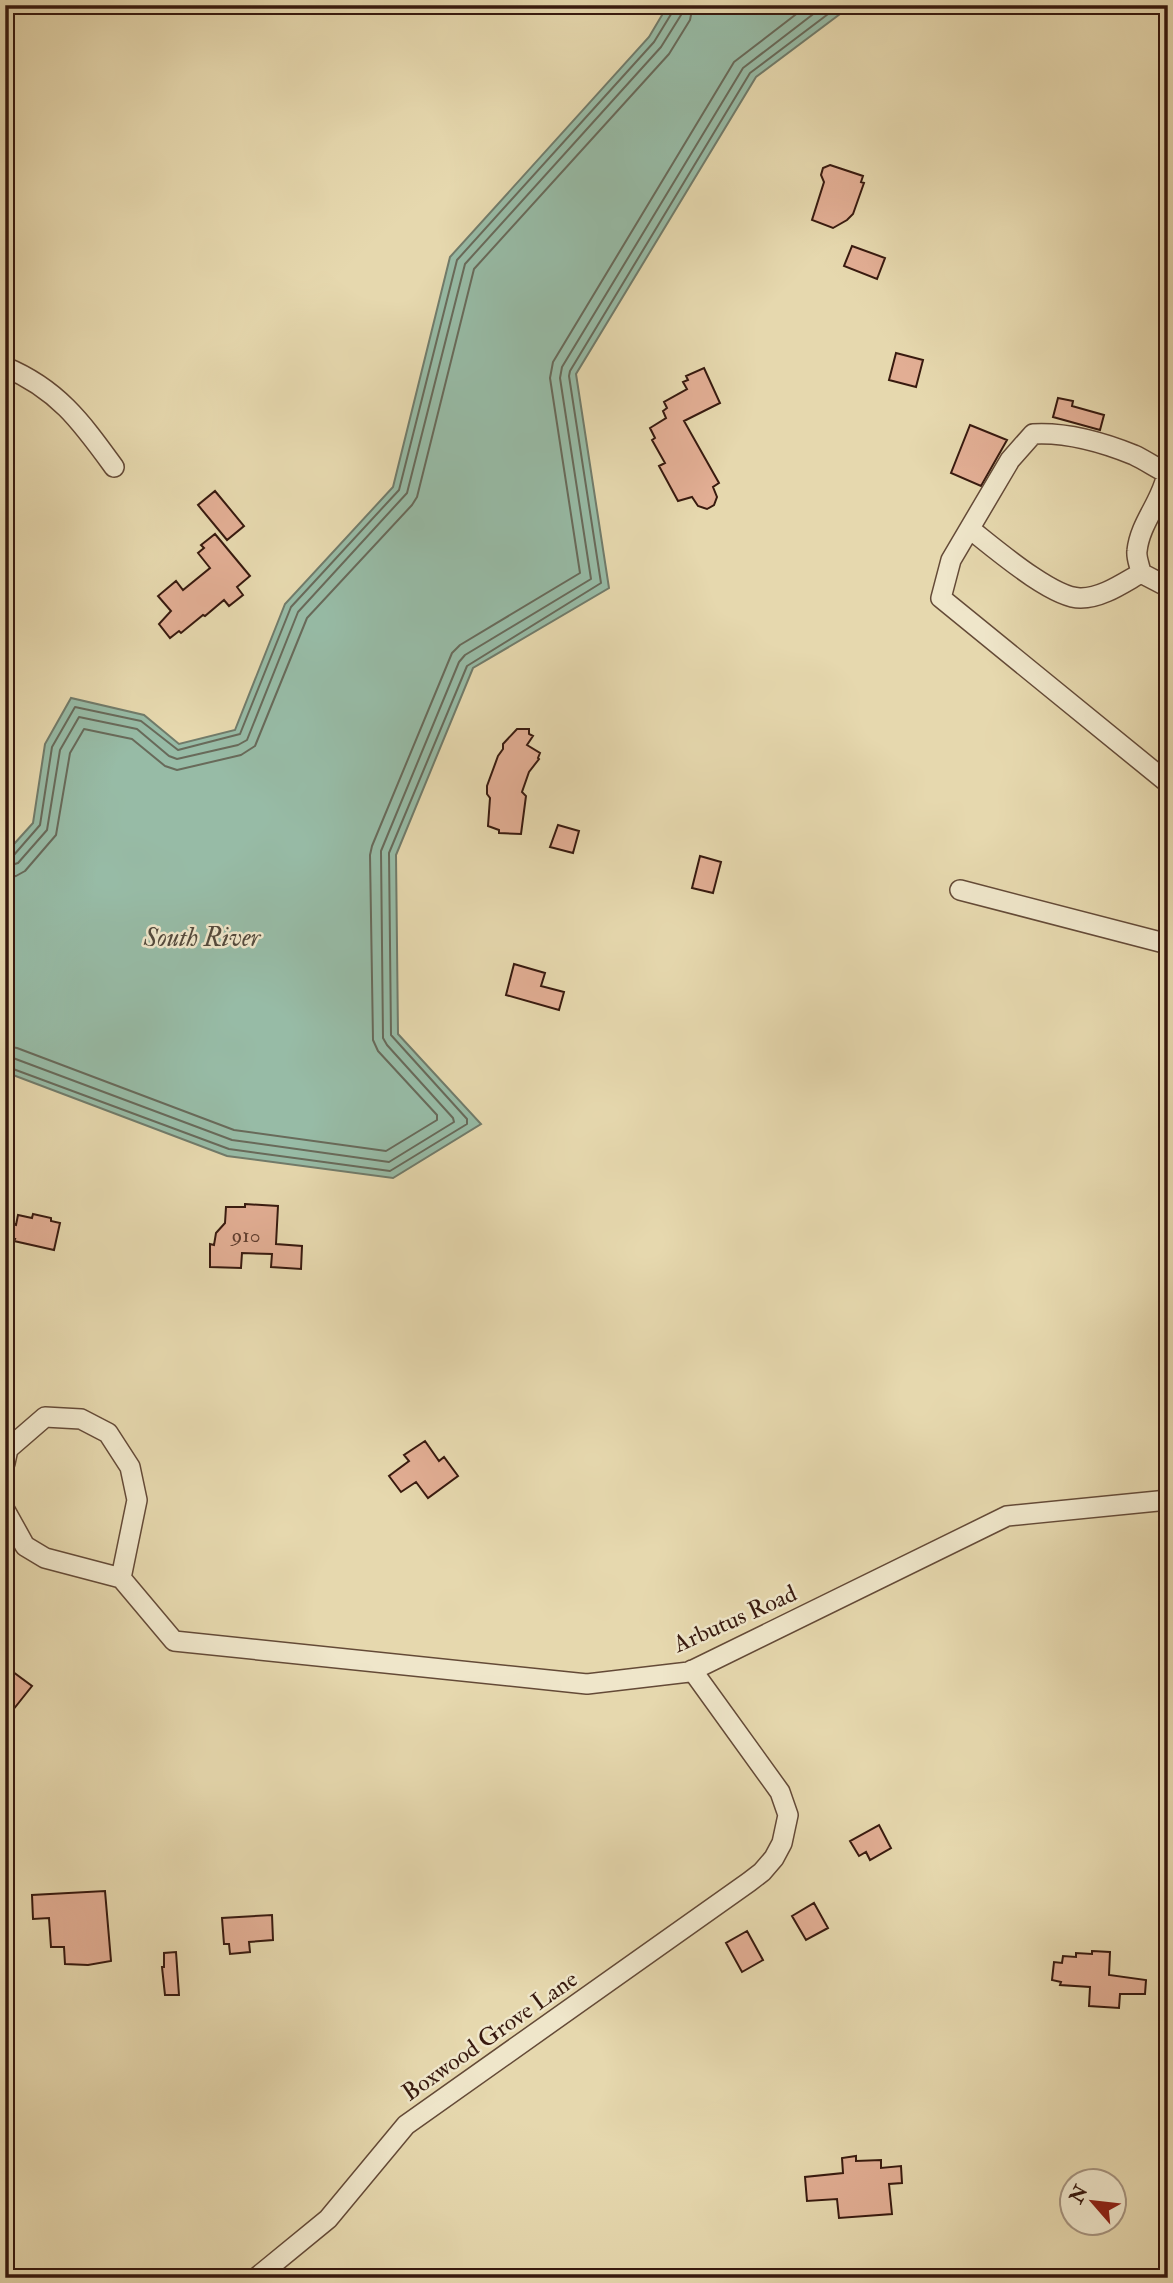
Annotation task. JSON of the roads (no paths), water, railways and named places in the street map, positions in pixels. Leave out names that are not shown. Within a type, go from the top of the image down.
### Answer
[{"type":"street","points":[[5,367],[36,383],[63,402],[114,467]]},
{"type":"street","points":[[1168,587],[1141,573],[1136,553],[1145,524],[1166,482],[1167,473],[1135,455],[1074,436],[1052,433],[1032,434],[1010,460],[951,561],[941,598],[1168,783]]},
{"type":"street","points":[[970,529],[1055,591],[1079,599],[1102,594],[1141,573]]},
{"type":"street","points":[[960,890],[1168,944]]},
{"type":"street","points":[[5,1463],[8,1449],[45,1417],[81,1419],[108,1433],[130,1467],[138,1500],[121,1578],[45,1558],[25,1546],[5,1510]]},
{"type":"street","name":"Arbutus Road","points":[[121,1578],[174,1641],[587,1684],[692,1670],[1007,1516],[1168,1500]]},
{"type":"street","name":"Boxwood Grove Lane","points":[[256,2278],[328,2219],[406,2125],[749,1882],[774,1858],[782,1843],[788,1815],[780,1792],[692,1670]]},
{"type":"water","name":"South River","points":[[668,5],[852,5],[756,77],[576,374],[609,588],[473,668],[396,855],[398,1034],[481,1124],[393,1178],[227,1156],[5,1072],[5,854],[33,823],[45,744],[71,698],[144,715],[179,744],[235,730],[285,604],[393,487],[450,257],[649,37]]}]
